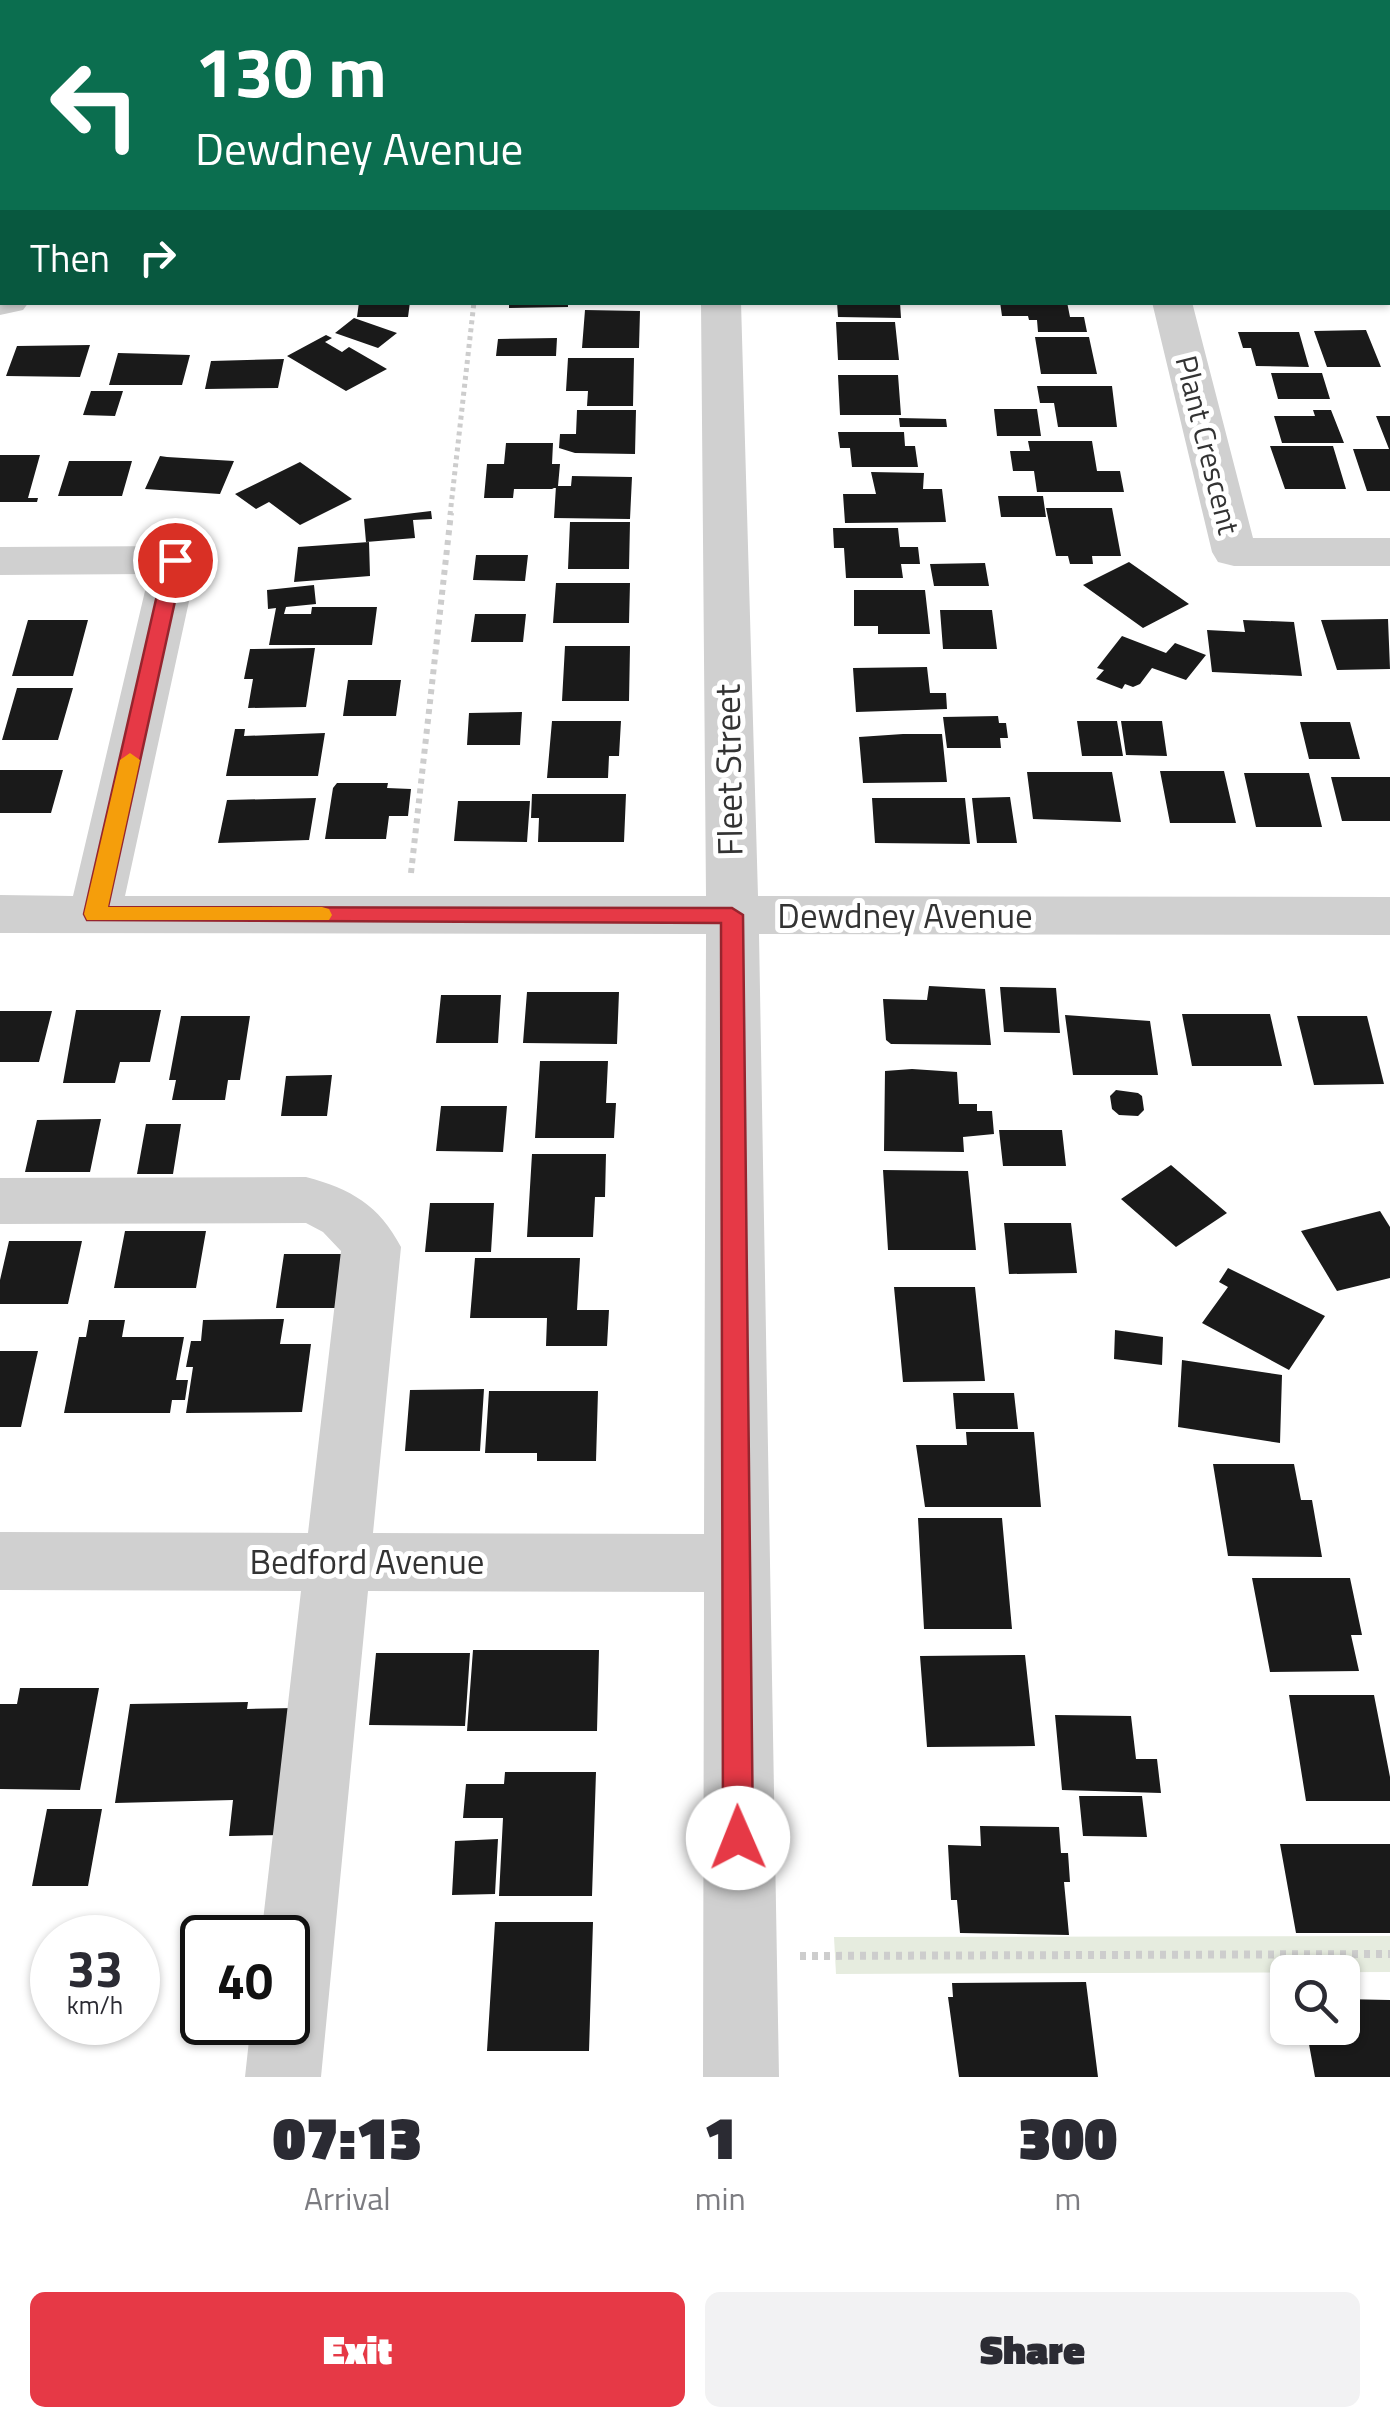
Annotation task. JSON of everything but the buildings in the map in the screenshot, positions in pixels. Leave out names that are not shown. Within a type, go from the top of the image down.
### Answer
[{"type":"street","name":"Fleet Street","points":[[721,305],[732,915],[741,2077]]},
{"type":"street","name":"Plant Crescent","points":[[1173,305],[1234,552],[1390,552]]},
{"type":"street","points":[[0,560],[175,560],[95,914]]},
{"type":"street","name":"Dewdney Avenue","points":[[0,914],[1390,916]]},
{"type":"street","points":[[0,1201],[306,1200],[338,1208],[357,1226],[370,1247],[340,1562],[283,2077]]},
{"type":"street","name":"Bedford Avenue","points":[[0,1561],[735,1564]]},
{"type":"path","points":[[406,915],[474,305]]},
{"type":"path","points":[[739,1956],[1390,1954]]},
{"type":"shaded area","points":[[1390,1936],[1390,1972],[1360,1972],[1360,1955],[1270,1955],[1270,1972],[836,1974],[834,1937]]},
{"type":"slow traffic","points":[[130,760],[95,914],[322,915]]},
{"type":"route","points":[[175,560],[95,914],[732,915],[738,1838]]}]
